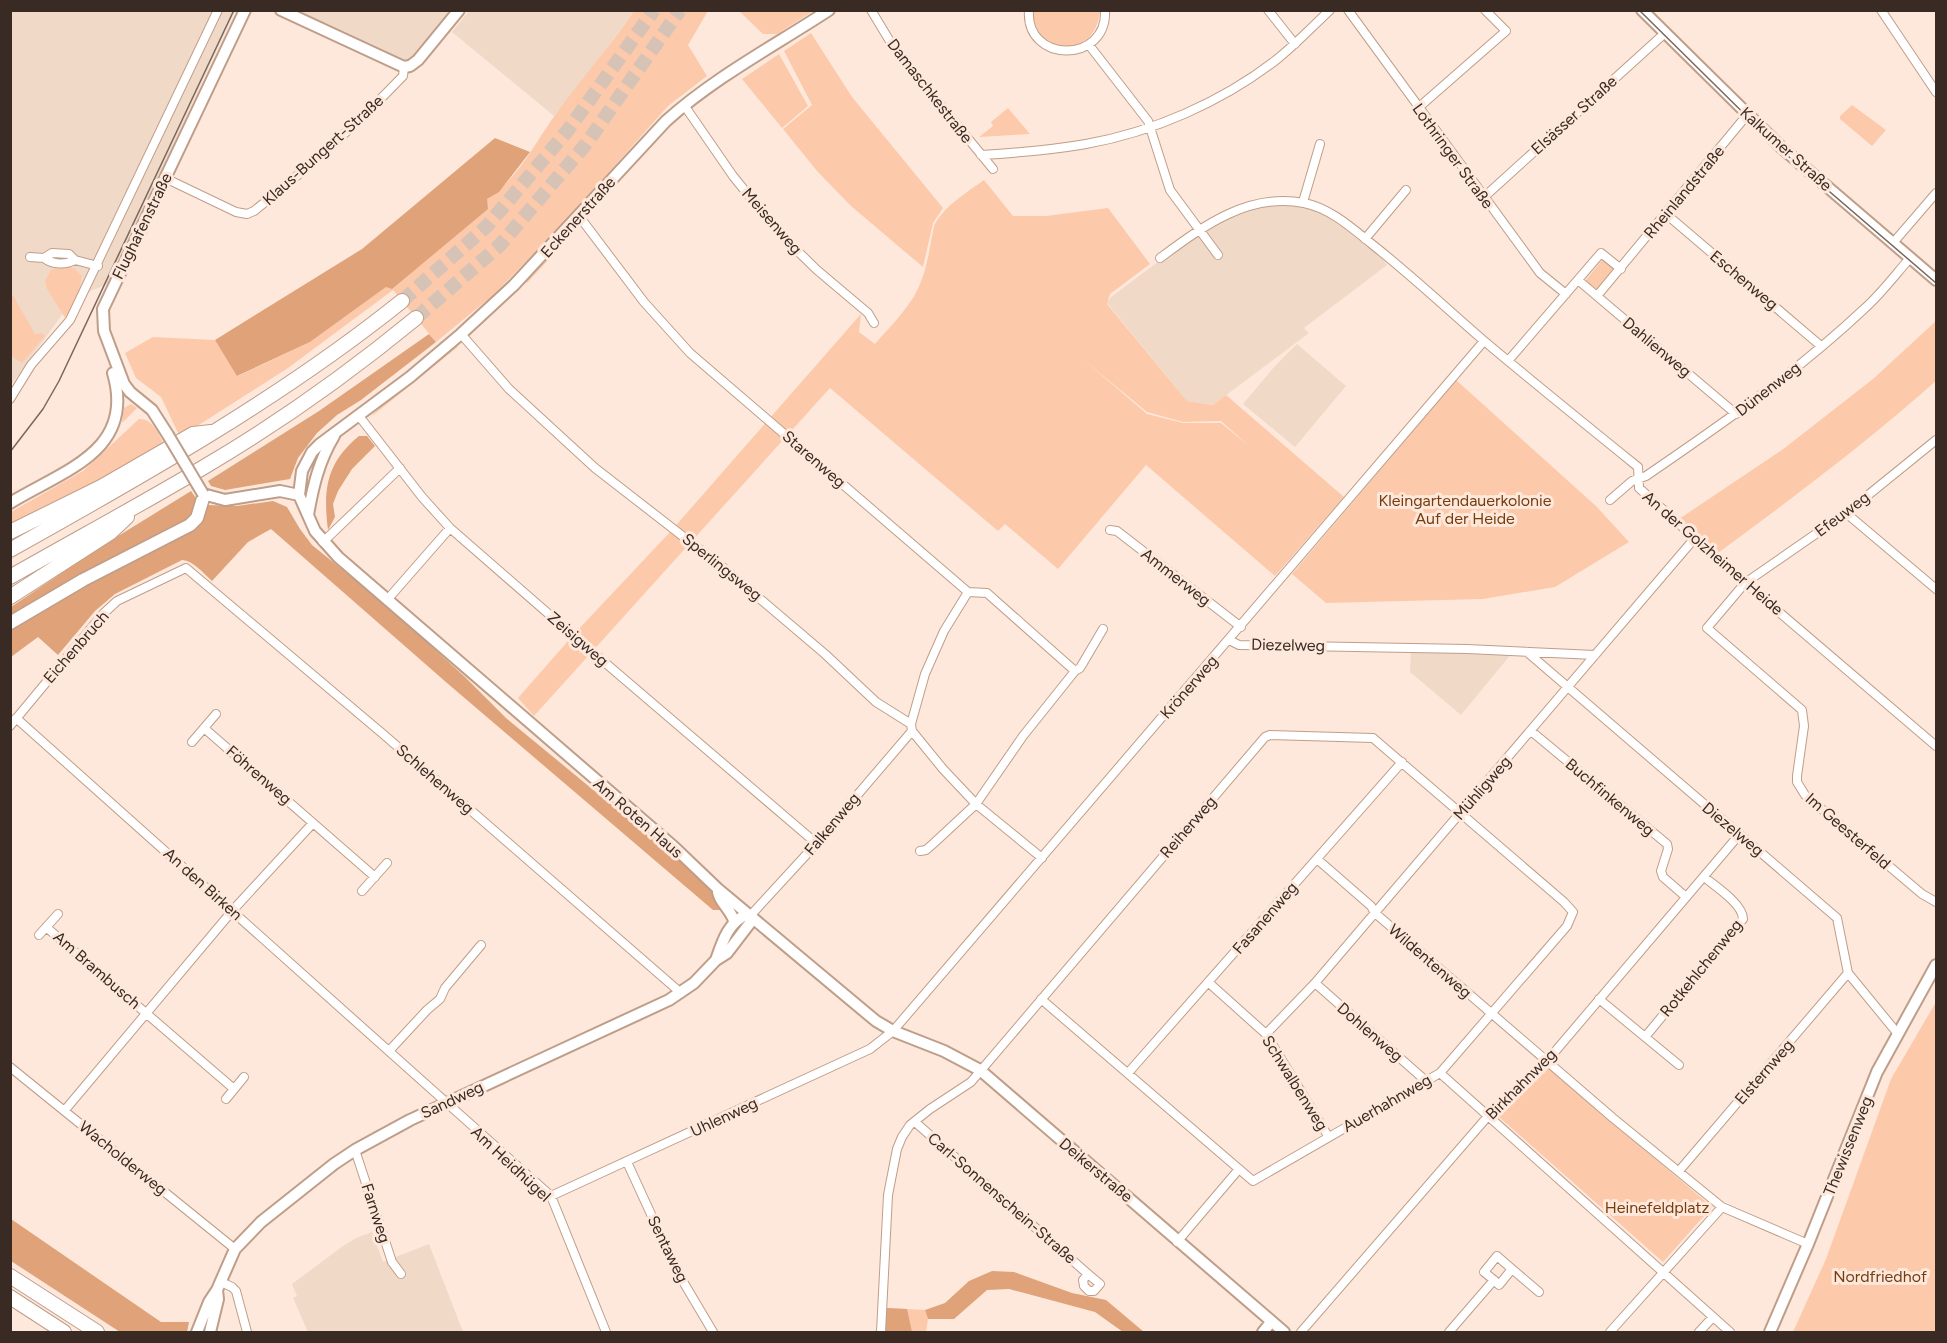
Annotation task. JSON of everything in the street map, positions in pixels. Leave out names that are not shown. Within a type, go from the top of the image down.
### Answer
[{"type":"highway","points":[[10,550],[126,485],[313,369],[402,301]]},
{"type":"highway","points":[[10,577],[205,466],[287,414],[373,354],[416,318]]},
{"type":"highway","points":[[10,532],[101,487],[193,434],[213,432]]},
{"type":"highway","points":[[10,597],[111,532],[147,499]]},
{"type":"highway","points":[[10,1276],[97,1332]]},
{"type":"highway","points":[[10,1297],[64,1332]]},
{"type":"main road","points":[[10,623],[83,580],[190,525],[197,518],[203,495]]},
{"type":"street","name":"Flughafenstraße","points":[[10,399],[32,365],[70,320],[98,266],[218,10]]},
{"type":"street","name":"Flughafenstraße","points":[[203,495],[152,410],[127,389],[104,331],[103,309],[245,10]]},
{"type":"street","points":[[281,10],[404,67]]},
{"type":"street","name":"Klaus-Bungert-Straße","points":[[165,178],[236,212],[247,214],[254,211],[356,125],[403,76],[404,67],[418,60],[459,10]]},
{"type":"street","name":"Eckenerstraße","points":[[299,495],[300,479],[307,460],[320,444],[410,377],[461,334],[532,267],[657,130],[684,105],[731,72],[829,10]]},
{"type":"street","name":"Damaschkestraße","points":[[871,10],[894,48],[993,169]]},
{"type":"street","points":[[1029,10],[1030,26],[1044,45],[1067,52],[1089,45],[1097,37],[1102,27],[1105,10]]},
{"type":"street","points":[[1268,10],[1295,44]]},
{"type":"street","points":[[981,155],[1071,147],[1149,127],[1226,93],[1276,60],[1330,10]]},
{"type":"street","name":"Lothringer Straße","points":[[1348,10],[1540,273],[1566,294]]},
{"type":"street","points":[[1418,108],[1506,31],[1485,10]]},
{"type":"street","name":"Kalkumer Straße","points":[[1642,10],[1782,148],[1936,280]]},
{"type":"street","points":[[1881,10],[1936,92]]},
{"type":"street","name":"Elsässer Straße","points":[[1484,198],[1665,33]]},
{"type":"street","points":[[1089,45],[1148,120],[1170,190],[1218,255]]},
{"type":"street","name":"Meisenweg","points":[[684,105],[733,176],[779,233],[817,270],[868,313],[874,323]]},
{"type":"street","name":"Rheinlandstraße","points":[[1598,296],[1747,115]]},
{"type":"street","points":[[1303,202],[1320,144]]},
{"type":"street","points":[[1365,239],[1406,190]]},
{"type":"street","points":[[1893,243],[1936,193]]},
{"type":"street","name":"An der Golzheimer Heide","points":[[1160,258],[1198,229],[1232,212],[1260,202],[1303,202],[1332,214],[1638,467],[1639,488],[1745,583],[1936,746]]},
{"type":"street","name":"Eschenweg","points":[[1666,214],[1821,346]]},
{"type":"street","name":"Starenweg","points":[[579,216],[644,302],[690,353],[968,592],[987,593],[1075,670]]},
{"type":"street","points":[[1508,361],[1601,253],[1621,269]]},
{"type":"street","points":[[30,257],[68,264],[75,260],[98,266]]},
{"type":"street","name":"Dünenweg","points":[[1610,500],[1632,481],[1639,479],[1737,414],[1866,308],[1910,258]]},
{"type":"street","name":"Dahlienweg","points":[[1578,280],[1737,414]]},
{"type":"street","name":"Sperlingsweg","points":[[461,334],[509,389],[595,468],[725,569],[825,654],[876,702],[911,727],[943,769],[976,804],[1042,858]]},
{"type":"street","name":"Krönerweg","points":[[893,1031],[1484,341]]},
{"type":"street","points":[[10,503],[93,455],[101,445],[111,430],[119,399],[111,366],[112,355]]},
{"type":"street","points":[[119,399],[134,395]]},
{"type":"street","name":"Zeisigweg","points":[[359,416],[450,528],[816,843]]},
{"type":"street","name":"Eckenerstraße","points":[[308,515],[314,481],[323,454],[334,435]]},
{"type":"street","name":"Efeuweg","points":[[1745,583],[1846,513],[1936,440]]},
{"type":"street","points":[[1930,446],[1936,452]]},
{"type":"street","points":[[323,542],[400,468]]},
{"type":"street","points":[[10,496],[29,491]]},
{"type":"street","points":[[203,495],[225,500],[280,491],[299,495]]},
{"type":"street","name":"Am Roten Haus","points":[[299,495],[323,542],[387,600],[674,847],[718,889],[876,1021],[893,1031]]},
{"type":"street","points":[[1846,513],[1936,589]]},
{"type":"street","points":[[387,600],[450,528]]},
{"type":"street","name":"Ammerweg","points":[[1110,530],[1117,531],[1241,627]]},
{"type":"street","name":"Mühligweg","points":[[1266,1034],[1315,983],[1694,538]]},
{"type":"street","name":"Eichenbruch","points":[[10,726],[91,627],[117,601],[186,567]]},
{"type":"street","name":"Schlehenweg","points":[[186,567],[392,741],[681,993]]},
{"type":"street","name":"Im Geesterfeld","points":[[1745,583],[1707,628],[1802,711],[1804,726],[1797,776],[1800,788],[1805,795],[1922,894],[1936,902]]},
{"type":"street","name":"Falkenweg","points":[[750,916],[816,843],[911,727],[924,674],[944,631],[968,592]]},
{"type":"street","points":[[920,851],[926,850],[976,804],[1023,736],[1075,670],[1080,668],[1103,629]]},
{"type":"street","name":"Diezelweg","points":[[1230,640],[1239,645],[1420,648],[1595,655]]},
{"type":"street","name":"Diezelweg","points":[[1527,652],[1837,918],[1848,973],[1898,1034]]},
{"type":"street","points":[[192,742],[216,714]]},
{"type":"street","name":"An den Birken","points":[[16,718],[446,1103]]},
{"type":"street","name":"Föhrenweg","points":[[204,728],[375,877]]},
{"type":"street","name":"Buchfinkenweg","points":[[1531,731],[1667,844],[1668,849],[1660,871],[1663,877],[1686,897]]},
{"type":"street","name":"Reiherweg","points":[[980,1070],[1265,737],[1270,735],[1372,737],[1402,762]]},
{"type":"street","points":[[1402,762],[1460,813]]},
{"type":"street","name":"Fasanenweg","points":[[1128,1073],[1402,762]]},
{"type":"street","name":"Auerhahnweg","points":[[1239,1168],[1253,1181],[1440,1072],[1567,926],[1573,912],[1564,902],[1460,813]]},
{"type":"street","points":[[233,910],[313,823]]},
{"type":"street","name":"Birkhahnweg","points":[[1301,1332],[1489,1115],[1547,1061],[1739,835]]},
{"type":"street","name":"Wildentenweg","points":[[1317,859],[1371,906],[1375,913],[1547,1061]]},
{"type":"street","points":[[362,891],[387,863]]},
{"type":"street","name":"Rotkehlchenweg","points":[[1645,1037],[1743,919],[1743,912],[1738,906],[1704,877]]},
{"type":"street","points":[[718,889],[719,898],[732,913],[734,921],[750,916]]},
{"type":"street","name":"Am Brambusch","points":[[65,1110],[233,910]]},
{"type":"street","name":"Am Brambusch","points":[[39,935],[58,914]]},
{"type":"street","name":"Sandweg","points":[[197,1332],[235,1249],[261,1222],[296,1193],[355,1150],[446,1103],[681,993],[705,973],[716,960],[727,953],[750,916]]},
{"type":"street","name":"Sandweg","points":[[716,960],[734,921]]},
{"type":"street","name":"Am Brambusch","points":[[46,927],[234,1089]]},
{"type":"street","points":[[389,1051],[440,999],[445,987],[481,945]]},
{"type":"street","name":"Thewissenweg","points":[[1770,1332],[1808,1245],[1877,1072],[1936,965]]},
{"type":"street","name":"Elsternweg","points":[[1679,1171],[1848,973]]},
{"type":"street","name":"Schwalbenweg","points":[[1208,982],[1266,1034],[1328,1136]]},
{"type":"street","name":"Dohlenweg","points":[[1315,983],[1426,1081]]},
{"type":"street","points":[[1041,999],[1239,1168],[1177,1242]]},
{"type":"street","points":[[1599,999],[1679,1065]]},
{"type":"street","name":"Deikerstraße","points":[[893,1031],[936,1048],[980,1070],[1284,1332]]},
{"type":"street","name":"Uhlenweg","points":[[551,1196],[870,1049],[893,1031]]},
{"type":"street","points":[[1547,1061],[1722,1207],[1808,1245]]},
{"type":"street","name":"Wacholderweg","points":[[10,1067],[235,1249]]},
{"type":"street","name":"Carl-Sonnenschein-Straße","points":[[881,1332],[890,1182],[899,1144],[906,1131],[915,1122],[971,1082],[980,1070]]},
{"type":"street","points":[[1440,1072],[1730,1332]]},
{"type":"street","points":[[226,1099],[244,1077]]},
{"type":"street","name":"Am Heidhügel","points":[[446,1103],[551,1196],[606,1332]]},
{"type":"street","name":"Carl-Sonnenschein-Straße","points":[[915,1122],[1089,1274]]},
{"type":"street","name":"Farnweg","points":[[355,1150],[392,1262],[401,1274]]},
{"type":"street","name":"Sentaweg","points":[[627,1162],[678,1273],[713,1332]]},
{"type":"street","points":[[1610,1332],[1722,1207]]},
{"type":"street","points":[[1512,1269],[1499,1285],[1484,1272],[1497,1256],[1539,1292]]},
{"type":"street","points":[[1449,1332],[1494,1280]]},
{"type":"street","points":[[219,1286],[232,1287],[236,1291],[247,1332]]},
{"type":"street","name":"Sandweg","points":[[210,1332],[219,1286]]},
{"type":"street","points":[[1699,1332],[1713,1317]]},
{"type":"street","points":[[1263,1332],[1272,1322]]},
{"type":"shaded area","points":[[11,11],[235,11],[108,284],[75,297],[11,385]]},
{"type":"shaded area","points":[[294,11],[452,11],[416,57],[402,62]]},
{"type":"shaded area","points":[[469,11],[634,11],[554,116],[452,32]]},
{"type":"shaded area","points":[[495,138],[530,152],[499,192],[487,199],[488,209],[392,289],[386,287],[310,342],[237,376],[215,340],[362,249]]},
{"type":"shaded area","points":[[1261,204],[1305,205],[1331,216],[1376,250],[1387,265],[1304,328],[1309,333],[1213,405],[1187,401],[1107,303],[1111,297],[1199,231],[1247,208]]},
{"type":"shaded area","points":[[429,334],[436,342],[361,400],[337,415],[317,433],[298,458],[290,479],[225,490],[211,486],[208,481],[319,411]]},
{"type":"shaded area","points":[[1297,344],[1346,386],[1295,447],[1243,404]]},
{"type":"shaded area","points":[[359,436],[367,436],[375,446],[352,469],[338,491],[333,504],[335,517],[328,530],[326,502],[329,478],[340,456]]},
{"type":"shaded area","points":[[191,491],[198,501],[207,505],[237,506],[273,501],[287,507],[312,545],[387,606],[506,718],[711,887],[726,910],[713,910],[271,529],[248,542],[212,581],[194,565],[182,560],[115,594],[95,611],[58,655],[38,637],[11,657],[11,607],[102,546]]},
{"type":"shaded area","points":[[1411,651],[1512,653],[1461,715],[1410,672]]},
{"type":"shaded area","points":[[11,1219],[161,1322],[189,1322],[187,1332],[120,1332],[11,1261]]},
{"type":"shaded area","points":[[372,1232],[383,1262],[429,1244],[463,1332],[308,1332],[293,1298],[297,1296],[292,1284],[343,1246]]},
{"type":"shaded area","points":[[992,1271],[1014,1272],[1072,1293],[1106,1300],[1144,1332],[1123,1332],[1095,1312],[1009,1289],[987,1290],[954,1319],[928,1319],[925,1310],[945,1303],[969,1281]]},
{"type":"shaded area","points":[[886,1308],[907,1309],[912,1332],[885,1332]]},
{"type":"green space","points":[[1032,10],[1100,10],[1100,12],[1096,28],[1088,39],[1077,45],[1066,47],[1054,45],[1044,38],[1036,26]]},
{"type":"green space","points":[[634,11],[708,11],[688,45],[707,76],[668,106],[553,235],[492,296],[436,342],[393,290],[288,368],[180,437],[161,397],[136,378],[125,353],[153,337],[215,340],[238,376],[310,342],[386,287],[507,183],[563,104]]},
{"type":"green space","points":[[739,11],[813,11],[777,34],[763,34]]},
{"type":"green space","points":[[811,33],[852,97],[943,208],[933,223],[923,267],[851,206],[817,171],[783,129],[812,105],[784,51]]},
{"type":"green space","points":[[779,54],[808,106],[782,128],[742,79]]},
{"type":"green space","points":[[1852,105],[1886,130],[1872,146],[1840,119],[1840,116]]},
{"type":"green space","points":[[1008,108],[1030,134],[979,137],[993,126],[991,122]]},
{"type":"green space","points":[[984,180],[1013,216],[1046,216],[1108,208],[1150,264],[1110,294],[1107,304],[1187,401],[1213,405],[1226,395],[1344,497],[1275,576],[1146,465],[1058,569],[1005,524],[998,531],[830,388],[534,716],[518,698],[575,633],[671,531],[861,314],[859,332],[875,344],[898,318],[916,292],[926,265],[934,226],[938,219],[949,206]],"holes":[[[1084,360],[1147,412],[1183,422],[1221,421],[1249,446],[1221,423],[1183,423],[1147,414]]]},
{"type":"green space","points":[[576,230],[527,283],[525,281]]},
{"type":"green space","points":[[1604,258],[1616,268],[1597,290],[1585,281]]},
{"type":"green space","points":[[59,266],[74,268],[82,276],[77,299],[65,318],[46,287],[45,281],[51,270]]},
{"type":"green space","points":[[13,295],[35,334],[42,333],[45,336],[22,363],[11,356],[10,298]]},
{"type":"green space","points":[[1936,321],[1936,381],[1802,490],[1718,553],[1679,519],[1782,450],[1873,379]]},
{"type":"green space","points":[[459,346],[371,417],[377,410]]},
{"type":"green space","name":"Kleingartendauerkolonie Auf der Heide","points":[[1456,380],[1596,506],[1629,542],[1555,587],[1483,599],[1326,603],[1292,574]]},
{"type":"green space","points":[[131,404],[137,408],[122,423],[124,408]]},
{"type":"green space","points":[[139,419],[152,424],[165,446],[129,467],[11,526],[11,512],[83,471]]},
{"type":"green space","name":"Nordfriedhof","points":[[1936,1002],[1936,1332],[1793,1332],[1826,1259],[1891,1079]]},
{"type":"green space","name":"Heinefeldplatz","points":[[1549,1068],[1712,1207],[1663,1262],[1499,1117]]},
{"type":"green space","points":[[886,1308],[925,1310],[928,1319],[926,1332],[885,1332]]},
{"type":"tunnel","points":[[402,301],[487,226],[568,130],[654,10]]},
{"type":"tunnel","points":[[416,318],[500,245],[586,144],[680,10]]},
{"type":"tram line","points":[[10,452],[43,409],[59,381],[234,10]]},
{"type":"tram line","points":[[1639,10],[1781,150],[1936,283]]}]
